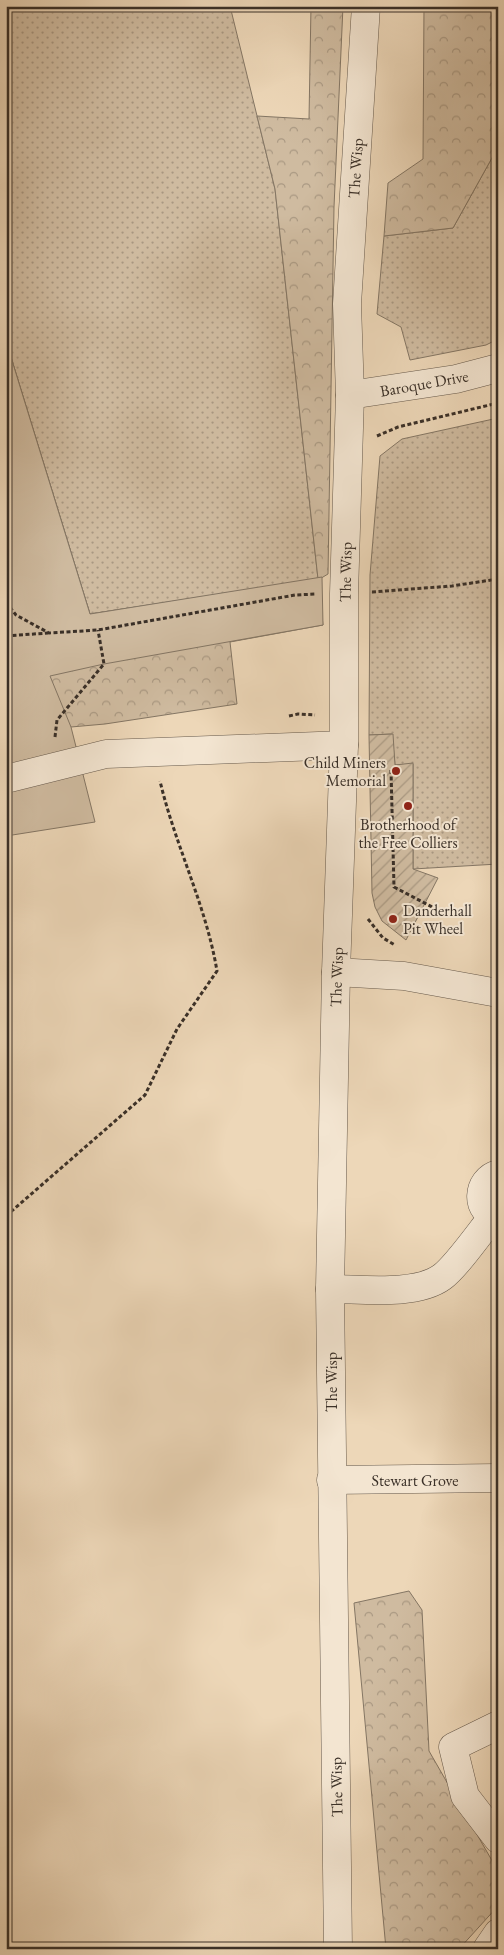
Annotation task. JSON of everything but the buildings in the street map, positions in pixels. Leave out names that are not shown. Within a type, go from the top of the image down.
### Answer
[{"type":"street","name":"The Wisp","points":[[338,1949],[330,1289],[336,972],[344,745],[344,594],[350,395],[347,304],[366,6]]},
{"type":"street","name":"Baroque Drive","points":[[350,395],[456,379],[498,368]]},
{"type":"street","points":[[6,779],[106,754],[344,745]]},
{"type":"street","points":[[336,972],[404,976],[498,993]]},
{"type":"street","points":[[330,1289],[412,1289],[431,1284],[444,1276],[496,1216],[485,1209],[481,1200],[481,1189],[486,1180],[498,1174]]},
{"type":"street","name":"Stewart Grove","points":[[331,1480],[498,1478]]},
{"type":"street","points":[[498,1725],[453,1747],[465,1796],[498,1839]]},
{"type":"street","points":[[487,1949],[498,1933]]},
{"type":"path","points":[[372,438],[398,426],[498,403]]},
{"type":"path","points":[[6,636],[98,630],[295,595],[344,594],[452,586],[498,579]]},
{"type":"path","points":[[6,602],[16,615],[49,633]]},
{"type":"path","points":[[52,767],[57,720],[104,664],[98,630]]},
{"type":"path","points":[[6,1216],[145,1095],[178,1028],[217,970],[211,937],[169,820],[153,751]]},
{"type":"path","points":[[391,770],[394,887],[436,909]]},
{"type":"green space","points":[[6,6],[230,6],[275,189],[318,579],[90,614],[6,341]]},
{"type":"green space","points":[[311,6],[343,6],[334,207],[328,574],[318,580],[323,625],[230,642],[237,704],[105,724],[71,727],[6,746],[6,341],[90,614],[318,579],[275,189],[257,116],[309,119]]},
{"type":"green space","points":[[424,6],[498,6],[498,147],[453,228],[384,236],[388,183],[423,159]]},
{"type":"green space","points":[[498,147],[498,339],[486,345],[410,360],[401,327],[377,314],[384,236],[453,228]]},
{"type":"green space","points":[[6,341],[90,614],[322,577],[323,625],[104,664],[50,676],[71,727],[95,822],[6,836]]},
{"type":"green space","points":[[498,418],[498,864],[413,869],[413,764],[395,765],[392,734],[369,735],[370,575],[380,456],[402,439]]},
{"type":"green space","points":[[393,734],[395,765],[413,763],[413,869],[438,878],[406,940],[382,921],[375,907],[372,893],[369,735]]},
{"type":"green space","points":[[409,1591],[422,1610],[429,1751],[498,1871],[498,1906],[459,1949],[386,1949],[354,1603]]},
{"type":"place","name":"Child Miners Memorial","points":[[396,771]]},
{"type":"place","name":"Brotherhood of the Free Colliers","points":[[408,806]]},
{"type":"place","name":"Danderhall Pit Wheel","points":[[393,919]]}]
